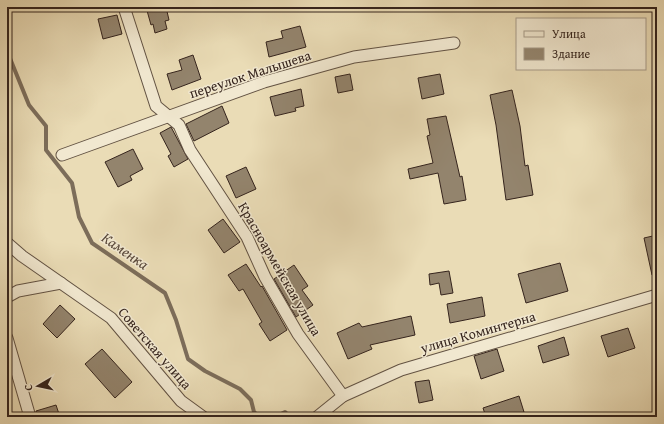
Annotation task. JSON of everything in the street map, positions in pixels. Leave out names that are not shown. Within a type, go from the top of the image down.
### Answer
[{"type":"street","name":"Красноармейская улица","points":[[124,7],[156,106],[168,118],[179,125],[190,150],[247,237],[265,277],[298,334],[343,396]]},
{"type":"street","name":"переулок Малышева","points":[[62,155],[168,118],[264,82],[354,57],[454,43]]},
{"type":"street","name":"Советская улица","points":[[7,243],[22,256],[111,318],[181,401],[203,417]]},
{"type":"street","points":[[7,297],[18,291],[61,283]]},
{"type":"street","name":"улица Коминтерна","points":[[317,417],[343,396],[401,370],[657,295]]},
{"type":"street","points":[[7,338],[30,417]]},
{"type":"building","points":[[146,7],[166,7],[169,20],[165,21],[167,29],[155,33]]},
{"type":"building","points":[[117,15],[122,34],[103,39],[98,19]]},
{"type":"building","points":[[300,26],[306,47],[269,57],[266,42],[283,38],[281,31]]},
{"type":"building","points":[[193,55],[201,79],[172,90],[167,74],[182,70],[179,60]]},
{"type":"building","points":[[350,74],[353,90],[338,93],[335,77]]},
{"type":"building","points":[[440,74],[444,94],[422,99],[418,78]]},
{"type":"building","points":[[301,89],[304,106],[295,108],[296,111],[275,116],[270,97]]},
{"type":"building","points":[[512,90],[520,126],[525,166],[528,165],[533,195],[506,200],[496,125],[490,95]]},
{"type":"building","points":[[222,106],[229,123],[194,141],[186,124]]},
{"type":"building","points":[[446,116],[460,177],[462,176],[466,200],[444,204],[438,173],[410,179],[408,169],[433,163],[427,136],[430,135],[427,119]]},
{"type":"building","points":[[171,127],[188,159],[174,167],[168,156],[171,154],[160,133]]},
{"type":"building","points":[[133,149],[143,169],[130,176],[132,180],[118,187],[105,162]]},
{"type":"building","points":[[246,167],[256,189],[236,198],[226,176]]},
{"type":"building","points":[[223,219],[240,242],[224,253],[208,230]]},
{"type":"building","points":[[657,235],[657,274],[652,275],[644,238]]},
{"type":"building","points":[[560,263],[568,291],[526,303],[518,274]]},
{"type":"building","points":[[246,264],[261,287],[262,286],[287,330],[270,341],[259,324],[262,322],[243,289],[239,291],[228,275]]},
{"type":"building","points":[[294,265],[308,286],[302,290],[313,305],[296,317],[274,279]]},
{"type":"building","points":[[449,271],[453,293],[441,295],[439,283],[430,285],[429,274]]},
{"type":"building","points":[[482,297],[485,316],[450,323],[447,304]]},
{"type":"building","points":[[60,305],[75,319],[57,338],[43,324]]},
{"type":"building","points":[[411,316],[415,335],[370,345],[372,349],[348,359],[337,333],[359,323],[362,327]]},
{"type":"building","points":[[628,328],[635,348],[608,357],[601,336]]},
{"type":"building","points":[[564,337],[569,355],[543,363],[538,346]]},
{"type":"building","points":[[102,349],[132,382],[115,398],[85,364]]},
{"type":"building","points":[[497,349],[504,371],[481,379],[474,356]]},
{"type":"building","points":[[429,380],[433,400],[419,403],[415,382]]},
{"type":"building","points":[[519,396],[524,412],[509,417],[486,417],[483,408]]},
{"type":"building","points":[[56,405],[60,417],[37,417],[36,411]]},
{"type":"waterway","name":"Каменка","points":[[7,51],[29,105],[46,126],[46,150],[72,183],[79,217],[92,243],[165,293],[176,320],[188,359],[205,371],[240,389],[251,400],[254,412],[260,417]]},
{"type":"waterway","name":"Каменка","points":[[275,417],[285,412],[290,417]]}]
